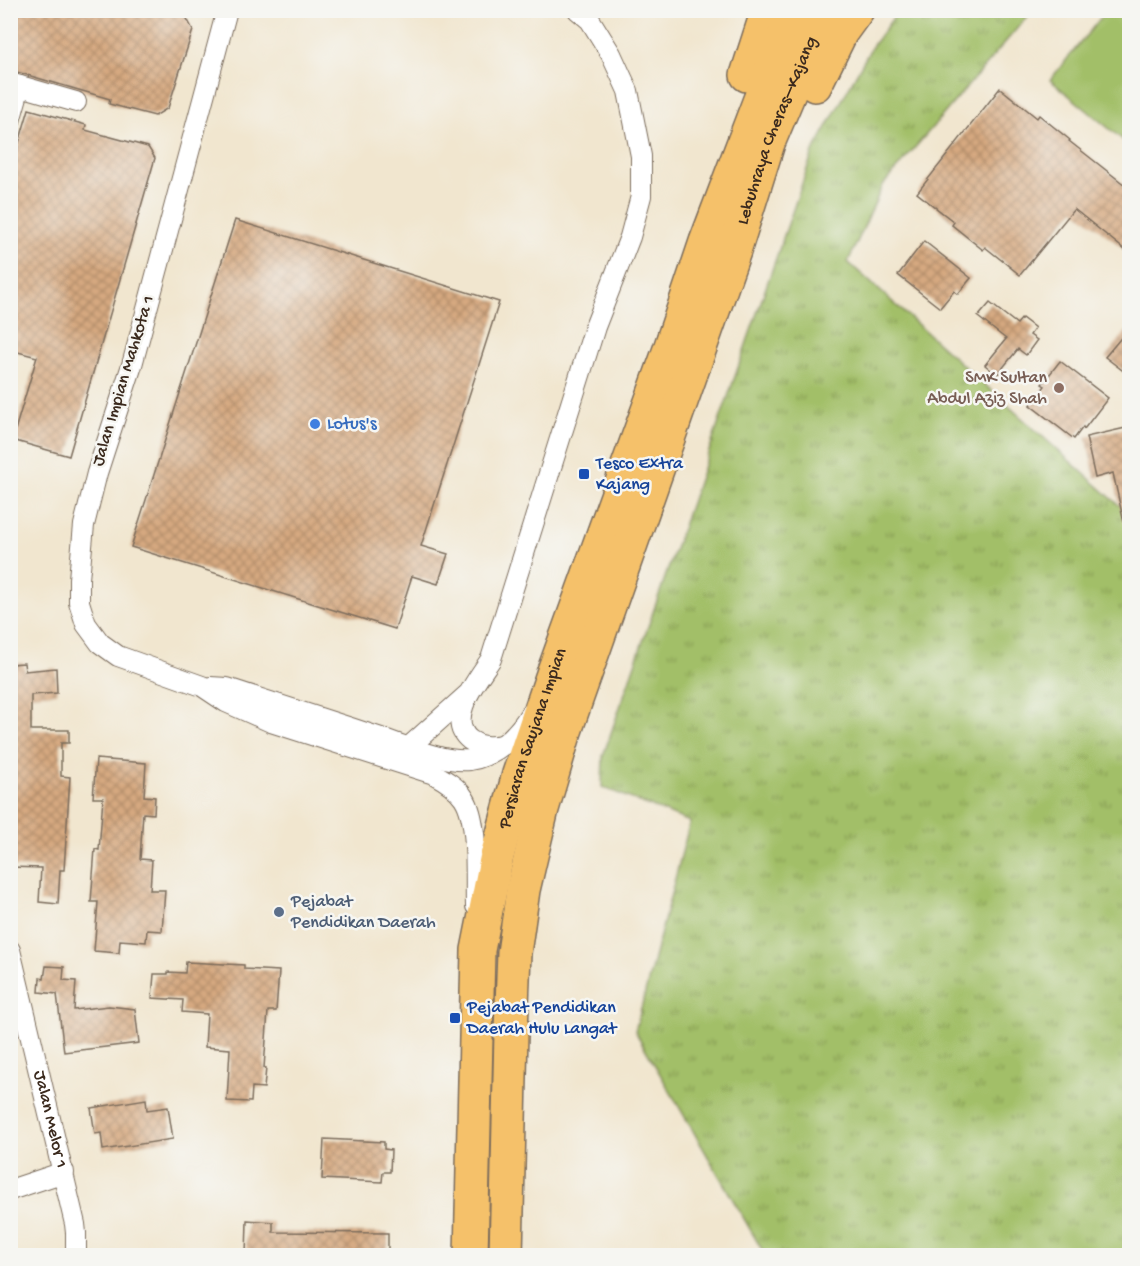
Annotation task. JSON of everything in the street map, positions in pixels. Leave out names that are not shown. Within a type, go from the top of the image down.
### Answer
[{"type":"highway","points":[[720,247],[723,152],[768,10]]},
{"type":"highway","name":"Lebuhraya Cheras–Kajang","points":[[720,247],[794,10]]},
{"type":"highway","name":"Lebuhraya Cheras–Kajang","points":[[720,247],[768,143],[824,10]]},
{"type":"highway","points":[[720,247],[840,32],[857,10]]},
{"type":"highway","name":"Persiaran Saujana Impian","points":[[506,1256],[514,953],[523,890],[542,809],[565,731],[682,356],[720,247]]},
{"type":"highway","name":"Persiaran Saujana Impian","points":[[471,1256],[478,950],[496,860],[519,774],[554,671],[682,356]]},
{"type":"street","name":"Jalan Impian Mahkota 1","points":[[227,10],[132,365],[97,473],[84,525],[79,602],[86,624],[100,643],[118,656],[202,686],[226,702],[271,722],[405,755]]},
{"type":"street","points":[[405,755],[468,694],[491,660],[595,327],[630,237],[641,196],[641,156],[628,91],[611,54],[590,20],[578,10]]},
{"type":"street","points":[[10,121],[15,85],[76,102]]},
{"type":"street","points":[[405,755],[470,760],[485,755],[515,735],[526,721],[554,671]]},
{"type":"street","points":[[468,694],[461,712],[462,730],[469,739],[479,745],[490,747],[502,745]]},
{"type":"street","points":[[405,755],[453,785],[464,798],[471,814],[474,830],[478,950]]},
{"type":"street","name":"Jalan Melor 1","points":[[10,950],[64,1172],[76,1233],[75,1256]]},
{"type":"street","points":[[10,1190],[64,1172]]},
{"type":"green space","points":[[1107,10],[1129,11],[1129,145],[1050,80]]},
{"type":"green space","points":[[898,11],[1032,11],[883,185],[848,262],[1129,514],[1129,1255],[765,1255],[635,1031],[690,822],[602,787],[603,756],[813,152],[871,48]]},
{"type":"building","points":[[10,10],[166,10],[185,15],[193,30],[168,108],[155,116],[109,104],[110,99],[10,70]]},
{"type":"building","points":[[1000,88],[1037,118],[1039,115],[1130,189],[1130,254],[1074,209],[1020,275],[985,247],[983,250],[952,225],[954,222],[917,193]]},
{"type":"building","points":[[29,109],[86,125],[85,130],[148,147],[155,158],[69,456],[12,440],[37,357],[10,350],[10,173]]},
{"type":"building","name":"Lotus's","points":[[235,220],[499,302],[421,546],[448,554],[438,584],[412,576],[395,629],[131,547]]},
{"type":"building","points":[[924,241],[971,278],[958,294],[954,291],[940,308],[898,275]]},
{"type":"building","points":[[990,303],[1017,324],[1022,318],[1035,328],[1030,335],[1037,340],[1026,355],[1018,349],[997,375],[985,365],[1006,339],[978,317]]},
{"type":"building","points":[[1130,327],[1130,376],[1105,357]]},
{"type":"building","points":[[1060,361],[1108,398],[1074,439],[1030,405],[1045,386],[1042,384]]},
{"type":"building","points":[[1130,427],[1130,523],[1124,523],[1113,473],[1095,478],[1086,437]]},
{"type":"building","points":[[24,663],[25,671],[56,668],[57,693],[31,695],[31,730],[69,730],[69,743],[61,743],[61,776],[70,777],[64,870],[60,870],[58,904],[39,902],[41,868],[10,867],[10,813],[14,756],[10,756],[10,664]]},
{"type":"building","points":[[96,759],[146,763],[144,796],[155,797],[154,814],[143,813],[140,859],[152,860],[150,890],[165,890],[162,931],[147,930],[146,942],[120,940],[119,953],[94,951],[98,902],[91,902],[95,849],[99,850],[103,798],[93,798]]},
{"type":"building","points":[[186,962],[244,965],[244,969],[279,971],[276,1011],[268,1011],[264,1088],[252,1087],[251,1102],[227,1101],[230,1049],[205,1047],[207,1014],[182,1012],[183,1000],[152,998],[154,974],[185,973]]},
{"type":"building","points":[[46,966],[64,967],[63,980],[76,981],[74,1010],[109,1006],[135,1009],[139,1043],[64,1052],[57,994],[39,992],[40,978],[44,979]]},
{"type":"building","points":[[146,1099],[147,1110],[168,1107],[173,1139],[103,1150],[101,1133],[95,1134],[91,1108]]},
{"type":"building","points":[[324,1139],[384,1142],[384,1149],[391,1150],[390,1172],[383,1172],[382,1182],[322,1179]]},
{"type":"building","points":[[247,1220],[273,1222],[273,1232],[388,1233],[388,1256],[246,1256]]},
{"type":"place","name":"SMK Sultan Abdul Aziz Shah","points":[[1059,388]]},
{"type":"place","name":"Lotus's","points":[[315,424]]},
{"type":"place","name":"Tesco Extra Kajang","points":[[584,474]]},
{"type":"place","name":"Pejabat Pendidikan Daerah","points":[[279,912]]},
{"type":"place","name":"Pejabat Pendidikan Daerah Hulu Langat","points":[[455,1018]]}]
